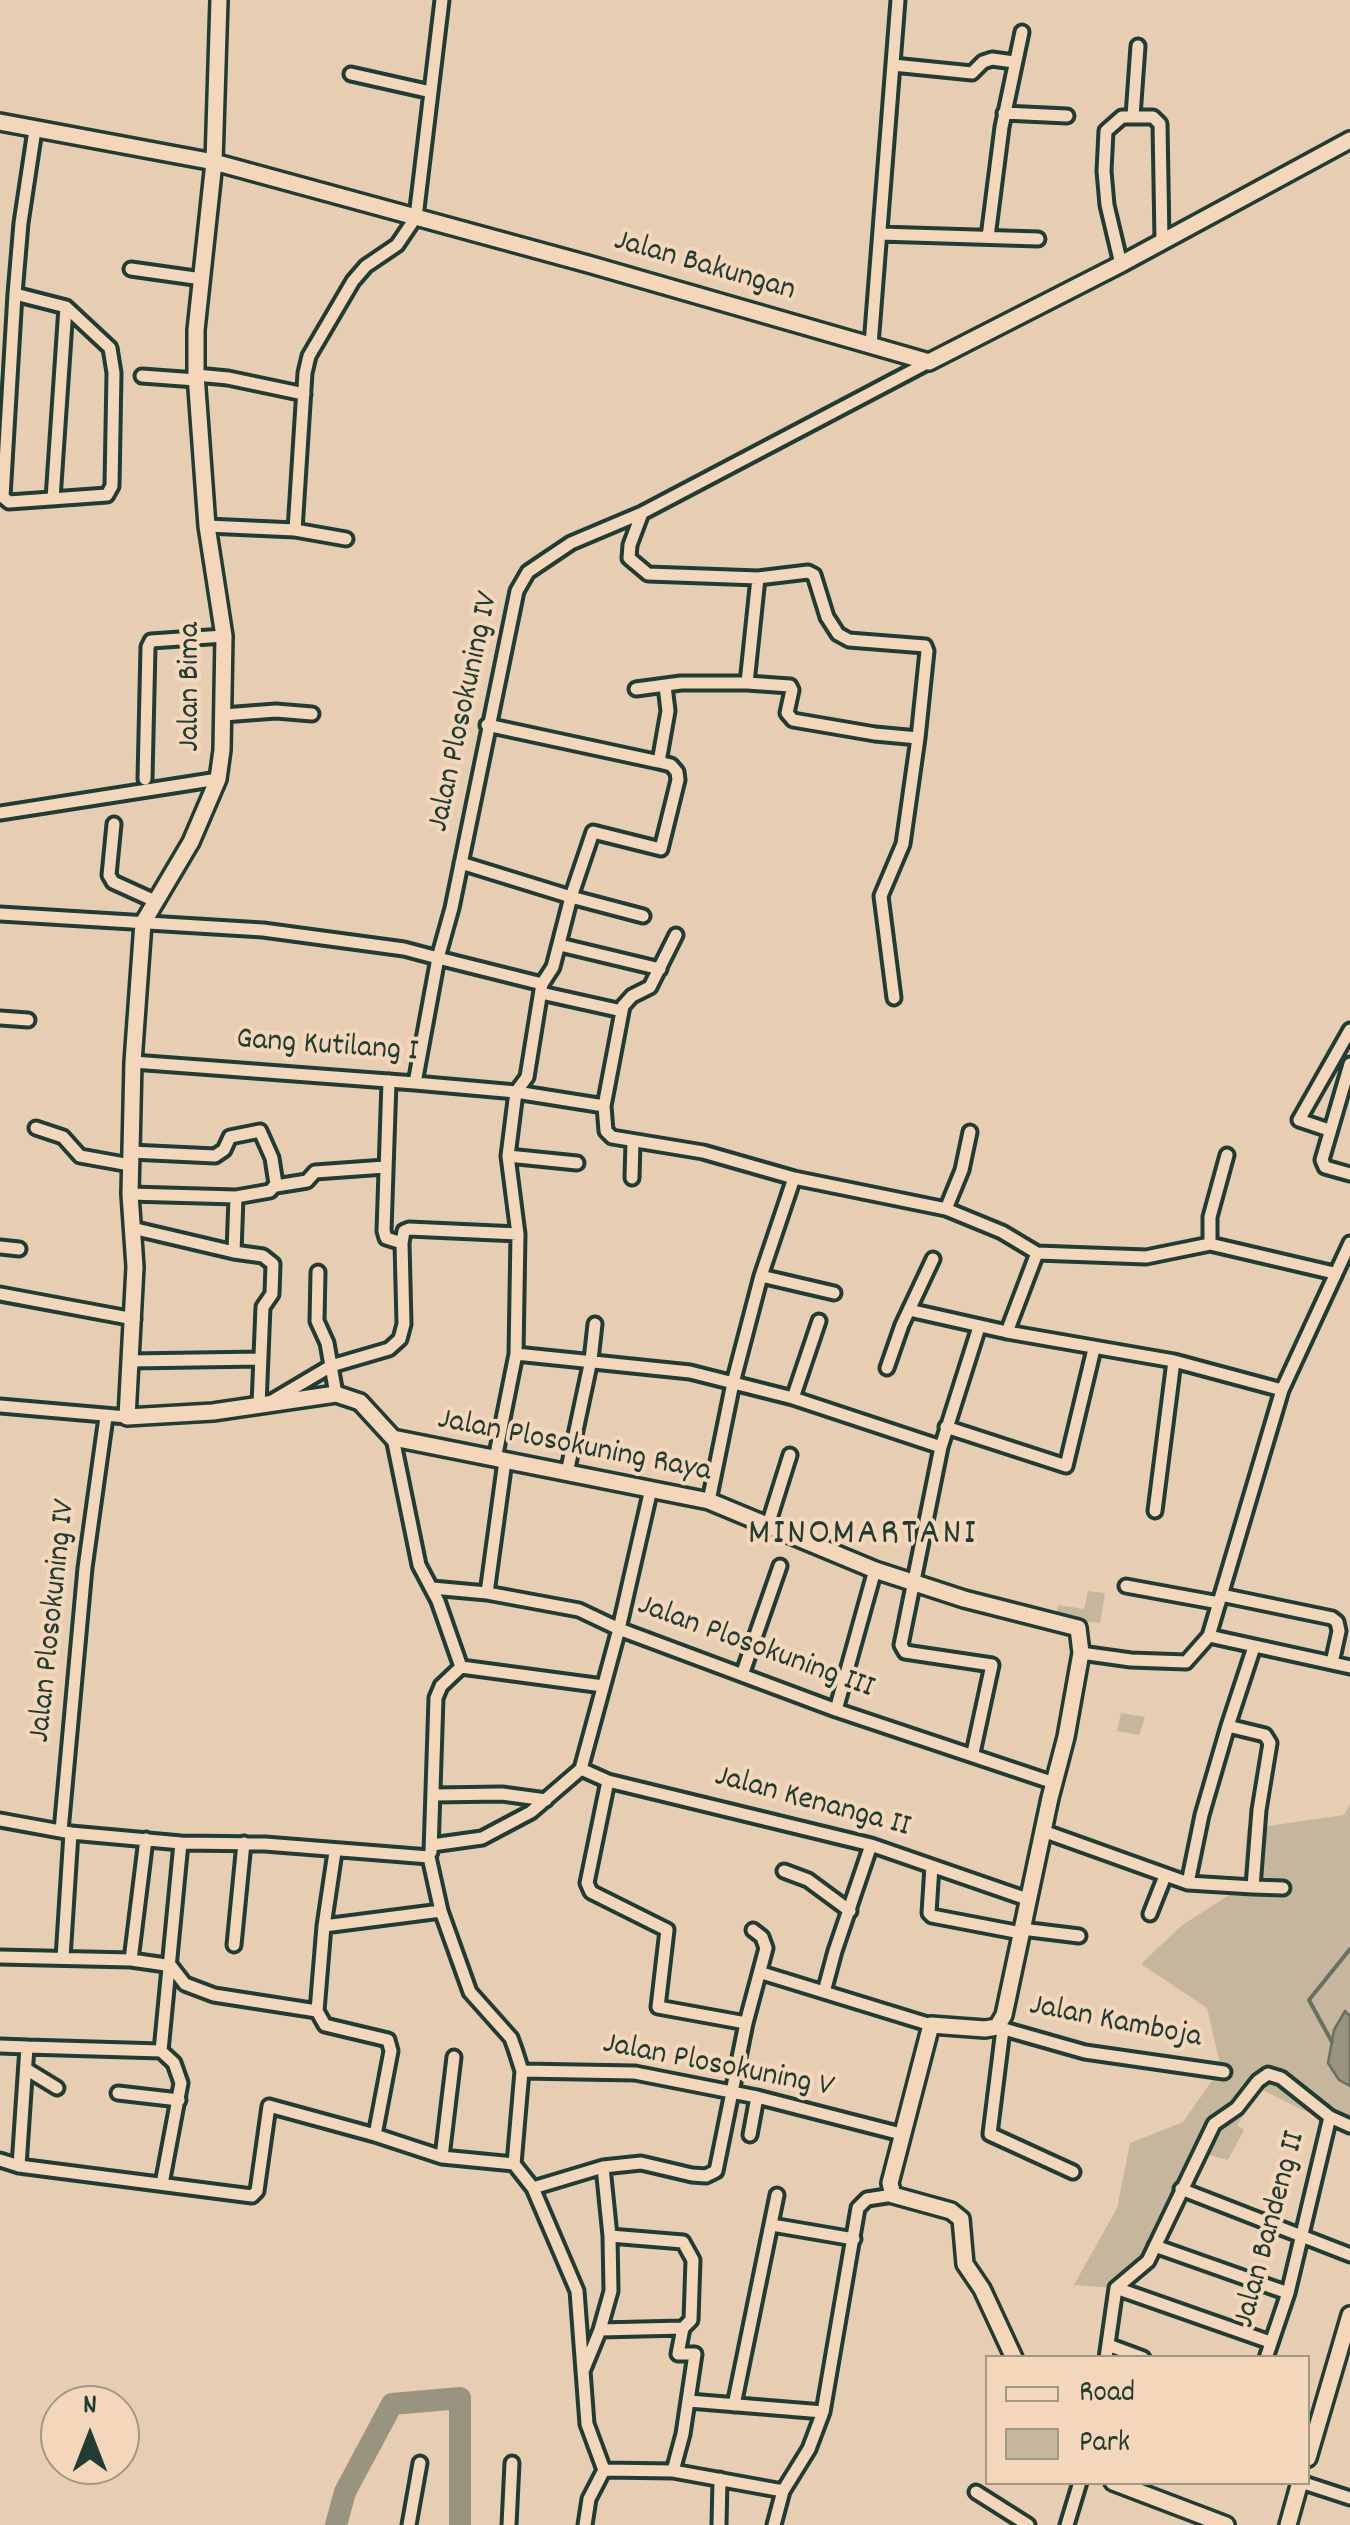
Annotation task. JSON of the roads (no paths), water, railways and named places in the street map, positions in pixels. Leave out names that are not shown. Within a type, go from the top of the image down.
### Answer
[{"type":"street","name":"Jalan Bima","points":[[127,1417],[135,1267],[130,1194],[133,1062],[144,923],[191,842],[218,779],[223,715],[224,636],[207,526],[196,378],[214,162],[220,0]]},
{"type":"street","points":[[295,530],[309,356],[352,281],[397,245],[416,217],[442,0]]},
{"type":"street","points":[[871,345],[898,0]]},
{"type":"street","points":[[988,238],[1004,113],[1022,32]]},
{"type":"street","points":[[1134,116],[1138,46]]},
{"type":"street","points":[[893,65],[972,73],[992,59],[1014,62]]},
{"type":"street","points":[[351,74],[431,92]]},
{"type":"street","points":[[1004,113],[1066,116]]},
{"type":"street","points":[[1121,264],[1106,205],[1106,130],[1118,119],[1153,117],[1160,124],[1162,240]]},
{"type":"street","name":"Jalan Bakungan","points":[[0,122],[214,162],[929,362]]},
{"type":"street","points":[[15,294],[66,307],[110,348],[114,373],[112,486],[108,495],[9,502],[3,497],[15,294],[21,224],[36,130]]},
{"type":"street","points":[[929,362],[1350,140]]},
{"type":"street","points":[[880,234],[1038,239]]},
{"type":"street","points":[[131,269],[202,279]]},
{"type":"street","points":[[54,499],[66,307]]},
{"type":"street","points":[[892,351],[896,378]]},
{"type":"street","name":"Jalan Plosokuning IV","points":[[415,1083],[517,592],[528,572],[571,543],[642,513],[929,362]]},
{"type":"street","points":[[142,376],[228,378],[304,394]]},
{"type":"street","points":[[642,513],[630,545],[630,558],[648,574],[758,578],[812,573],[827,616],[838,634],[849,640],[925,646],[918,738],[903,844],[881,896],[894,998]]},
{"type":"street","points":[[207,526],[295,530],[346,538]]},
{"type":"street","points":[[747,682],[758,578]]},
{"type":"street","points":[[146,779],[151,640],[224,636]]},
{"type":"street","points":[[636,689],[681,683],[790,686],[788,718],[918,738]]},
{"type":"street","points":[[659,762],[668,710],[666,686]]},
{"type":"street","points":[[223,715],[276,711],[312,714]]},
{"type":"street","points":[[487,1593],[500,1460],[516,1354],[518,1234],[508,1156],[516,1092],[527,1077],[541,988],[553,967],[593,832],[661,849],[678,780],[671,765],[488,725]]},
{"type":"street","points":[[0,813],[218,779]]},
{"type":"street","points":[[114,824],[110,874],[113,882],[158,902]]},
{"type":"street","points":[[461,863],[644,916]]},
{"type":"street","points":[[0,914],[295,934],[404,950],[622,1012]]},
{"type":"street","points":[[676,936],[650,987],[627,1000],[622,1012],[604,1106],[606,1131],[612,1137],[703,1152],[794,1178],[946,1209],[1002,1232],[1037,1254],[1146,1257],[1210,1244],[1334,1273]]},
{"type":"street","points":[[560,945],[660,969]]},
{"type":"street","points":[[0,1018],[28,1020]]},
{"type":"street","points":[[1329,1130],[1299,1120],[1350,1030]]},
{"type":"street","name":"Gang Kutilang I","points":[[133,1062],[516,1092],[604,1106]]},
{"type":"street","points":[[1350,1064],[1322,1164],[1350,1174]]},
{"type":"street","points":[[388,1081],[384,1231],[386,1238],[402,1243]]},
{"type":"street","points":[[36,1128],[64,1137],[80,1156],[131,1159],[215,1156],[224,1150],[230,1137],[260,1130],[272,1158],[276,1186]]},
{"type":"street","points":[[946,1209],[962,1170],[970,1132]]},
{"type":"street","points":[[632,1178],[634,1140]]},
{"type":"street","points":[[508,1156],[577,1163]]},
{"type":"street","points":[[1210,1244],[1210,1217],[1227,1156]]},
{"type":"street","points":[[130,1194],[236,1197],[307,1181],[315,1172],[385,1168]]},
{"type":"street","points":[[709,1501],[733,1383],[761,1276],[794,1178]]},
{"type":"street","points":[[234,1252],[236,1197]]},
{"type":"street","points":[[132,1228],[264,1256],[273,1264],[272,1294],[264,1307],[263,1405]]},
{"type":"street","points":[[263,1405],[331,1370],[389,1349],[400,1339],[404,1324],[404,1232],[409,1229],[518,1234]]},
{"type":"street","points":[[1072,2172],[990,2134],[1000,2028],[1066,1738],[1081,1653],[1186,1662],[1208,1636],[1282,1390],[1350,1243]]},
{"type":"street","points":[[0,1246],[20,1249]]},
{"type":"street","points":[[1007,1332],[1037,1254]]},
{"type":"street","points":[[887,1368],[934,1259]]},
{"type":"street","points":[[0,1406],[106,1417],[180,1416],[336,1394],[327,1343],[317,1320],[318,1272]]},
{"type":"street","points":[[761,1276],[834,1293]]},
{"type":"street","points":[[0,1294],[134,1320]]},
{"type":"street","points":[[909,1310],[979,1327],[1174,1362],[1282,1390]]},
{"type":"street","points":[[793,1398],[819,1321]]},
{"type":"street","points":[[567,1473],[595,1324]]},
{"type":"street","points":[[973,1754],[992,1665],[902,1649],[940,1447],[979,1327]]},
{"type":"street","points":[[946,1427],[1066,1466],[1094,1349]]},
{"type":"street","points":[[516,1354],[690,1372],[793,1398],[940,1447]]},
{"type":"street","points":[[130,1361],[261,1359]]},
{"type":"street","points":[[1156,1511],[1174,1362]]},
{"type":"street","name":"Jalan Plosokuning Raya","points":[[336,1394],[360,1402],[393,1438],[709,1501],[875,1570],[964,1598],[1071,1624],[1081,1634],[1081,1653]]},
{"type":"street","name":"Jalan Plosokuning IV","points":[[63,1958],[66,1832],[85,1568],[106,1417]]},
{"type":"street","points":[[393,1438],[419,1564],[456,1645],[461,1666]]},
{"type":"street","points":[[768,1526],[790,1455]]},
{"type":"street","points":[[432,1845],[482,1838],[546,1800],[581,1769],[620,1629],[652,1489]]},
{"type":"street","points":[[742,1675],[780,1566]]},
{"type":"street","points":[[836,1710],[875,1570]]},
{"type":"street","points":[[1126,1586],[1332,1618],[1339,1631],[1332,1663]]},
{"type":"street","name":"Jalan Plosokuning III","points":[[432,1588],[487,1593],[579,1610],[836,1710],[1054,1783]]},
{"type":"street","points":[[1208,1636],[1350,1667]]},
{"type":"street","points":[[1188,1882],[1202,1815],[1254,1647]]},
{"type":"street","points":[[461,1666],[603,1686]]},
{"type":"street","points":[[461,1666],[441,1686],[436,1698],[431,1861],[441,1911],[470,1992],[511,2038],[522,2072],[514,2164],[533,2188],[577,2292],[587,2424],[604,2470],[588,2499],[585,2525]]},
{"type":"street","points":[[1228,1726],[1266,1735],[1270,1743],[1259,1810],[1254,1887]]},
{"type":"street","name":"Jalan Kenanga II","points":[[581,1769],[608,1781],[871,1845],[1027,1899]]},
{"type":"street","points":[[608,1781],[588,1883],[591,1892],[667,1930],[658,2006],[746,2023]]},
{"type":"street","points":[[434,1795],[502,1794],[546,1800]]},
{"type":"street","points":[[0,1820],[66,1832],[181,1844],[244,1843],[424,1855],[431,1861]]},
{"type":"street","points":[[1044,1831],[1188,1882],[1283,1888]]},
{"type":"street","points":[[131,1960],[146,1839]]},
{"type":"street","points":[[234,1945],[244,1843]]},
{"type":"street","points":[[161,2051],[181,1844]]},
{"type":"street","points":[[824,1992],[871,1845]]},
{"type":"street","points":[[335,1852],[317,2010],[325,2025],[388,2040],[391,2051],[376,2134]]},
{"type":"street","points":[[932,1866],[932,1916],[1079,1936]]},
{"type":"street","points":[[784,1871],[808,1880],[850,1911]]},
{"type":"street","points":[[1150,1914],[1166,1876]]},
{"type":"street","points":[[324,1926],[441,1911]]},
{"type":"street","points":[[533,2188],[603,2167],[641,2163],[692,2176],[712,2174],[719,2168],[746,2023],[762,1973],[765,1942],[752,1930]]},
{"type":"street","points":[[0,1957],[131,1960],[171,1966],[186,1984],[214,1994],[317,2010]]},
{"type":"street","points":[[762,1973],[930,2025],[1000,2028]]},
{"type":"street","points":[[893,2195],[891,2176],[930,2025]]},
{"type":"street","name":"Jalan Kamboja","points":[[1000,2028],[1086,2052],[1224,2072]]},
{"type":"street","points":[[0,2046],[161,2051],[174,2063],[181,2083],[162,2184]]},
{"type":"street","points":[[19,2166],[27,2048]]},
{"type":"street","points":[[442,2157],[454,2057]]},
{"type":"street","points":[[26,2069],[57,2088]]},
{"type":"street","name":"Jalan Plosokuning V","points":[[522,2072],[635,2073],[757,2097],[901,2134]]},
{"type":"street","points":[[1107,2351],[1116,2288],[1148,2261],[1214,2124],[1237,2108],[1263,2076],[1281,2078],[1330,2117],[1350,2126]]},
{"type":"street","points":[[118,2093],[180,2100]]},
{"type":"street","points":[[750,2136],[757,2097]]},
{"type":"street","points":[[0,2160],[19,2166],[255,2195],[269,2106],[376,2134],[442,2157],[514,2164]]},
{"type":"street","name":"Jalan Bandeng II","points":[[1267,2355],[1288,2293],[1330,2117]]},
{"type":"street","points":[[582,2372],[611,2291],[603,2167]]},
{"type":"street","points":[[1181,2189],[1350,2255]]},
{"type":"street","points":[[734,2405],[777,2195]]},
{"type":"street","points":[[774,2525],[783,2492],[810,2449],[823,2412],[861,2202],[893,2195],[952,2210],[961,2219],[965,2264],[1012,2355]]},
{"type":"street","points":[[772,2224],[854,2239]]},
{"type":"street","points":[[610,2236],[683,2242],[693,2260],[691,2320],[683,2328],[678,2354],[695,2354],[672,2471]]},
{"type":"street","points":[[1156,2246],[1288,2293]]},
{"type":"street","points":[[1116,2288],[1270,2342]]},
{"type":"street","points":[[1310,2451],[1350,2315]]},
{"type":"street","points":[[600,2330],[683,2328]]},
{"type":"street","points":[[688,2402],[823,2412]]},
{"type":"street","points":[[409,2525],[420,2463]]},
{"type":"street","points":[[509,2525],[512,2463]]},
{"type":"street","points":[[604,2470],[672,2471],[783,2492]]},
{"type":"street","points":[[719,2525],[720,2479]]},
{"type":"street","points":[[1066,2525],[1079,2485]]},
{"type":"street","points":[[1121,2485],[1226,2525]]},
{"type":"street","points":[[1288,2525],[1300,2485]]},
{"type":"street","points":[[1310,2485],[1350,2498]]},
{"type":"street","points":[[976,2492],[1011,2520],[1028,2525]]},
{"type":"waterway","points":[[1332,2042],[1309,2000],[1350,1949]]},
{"type":"waterway","points":[[336,2525],[345,2492],[392,2404],[460,2398],[460,2525]]},
{"type":"district","name":"MINOMARTANI","points":[[863,1537]]}]
